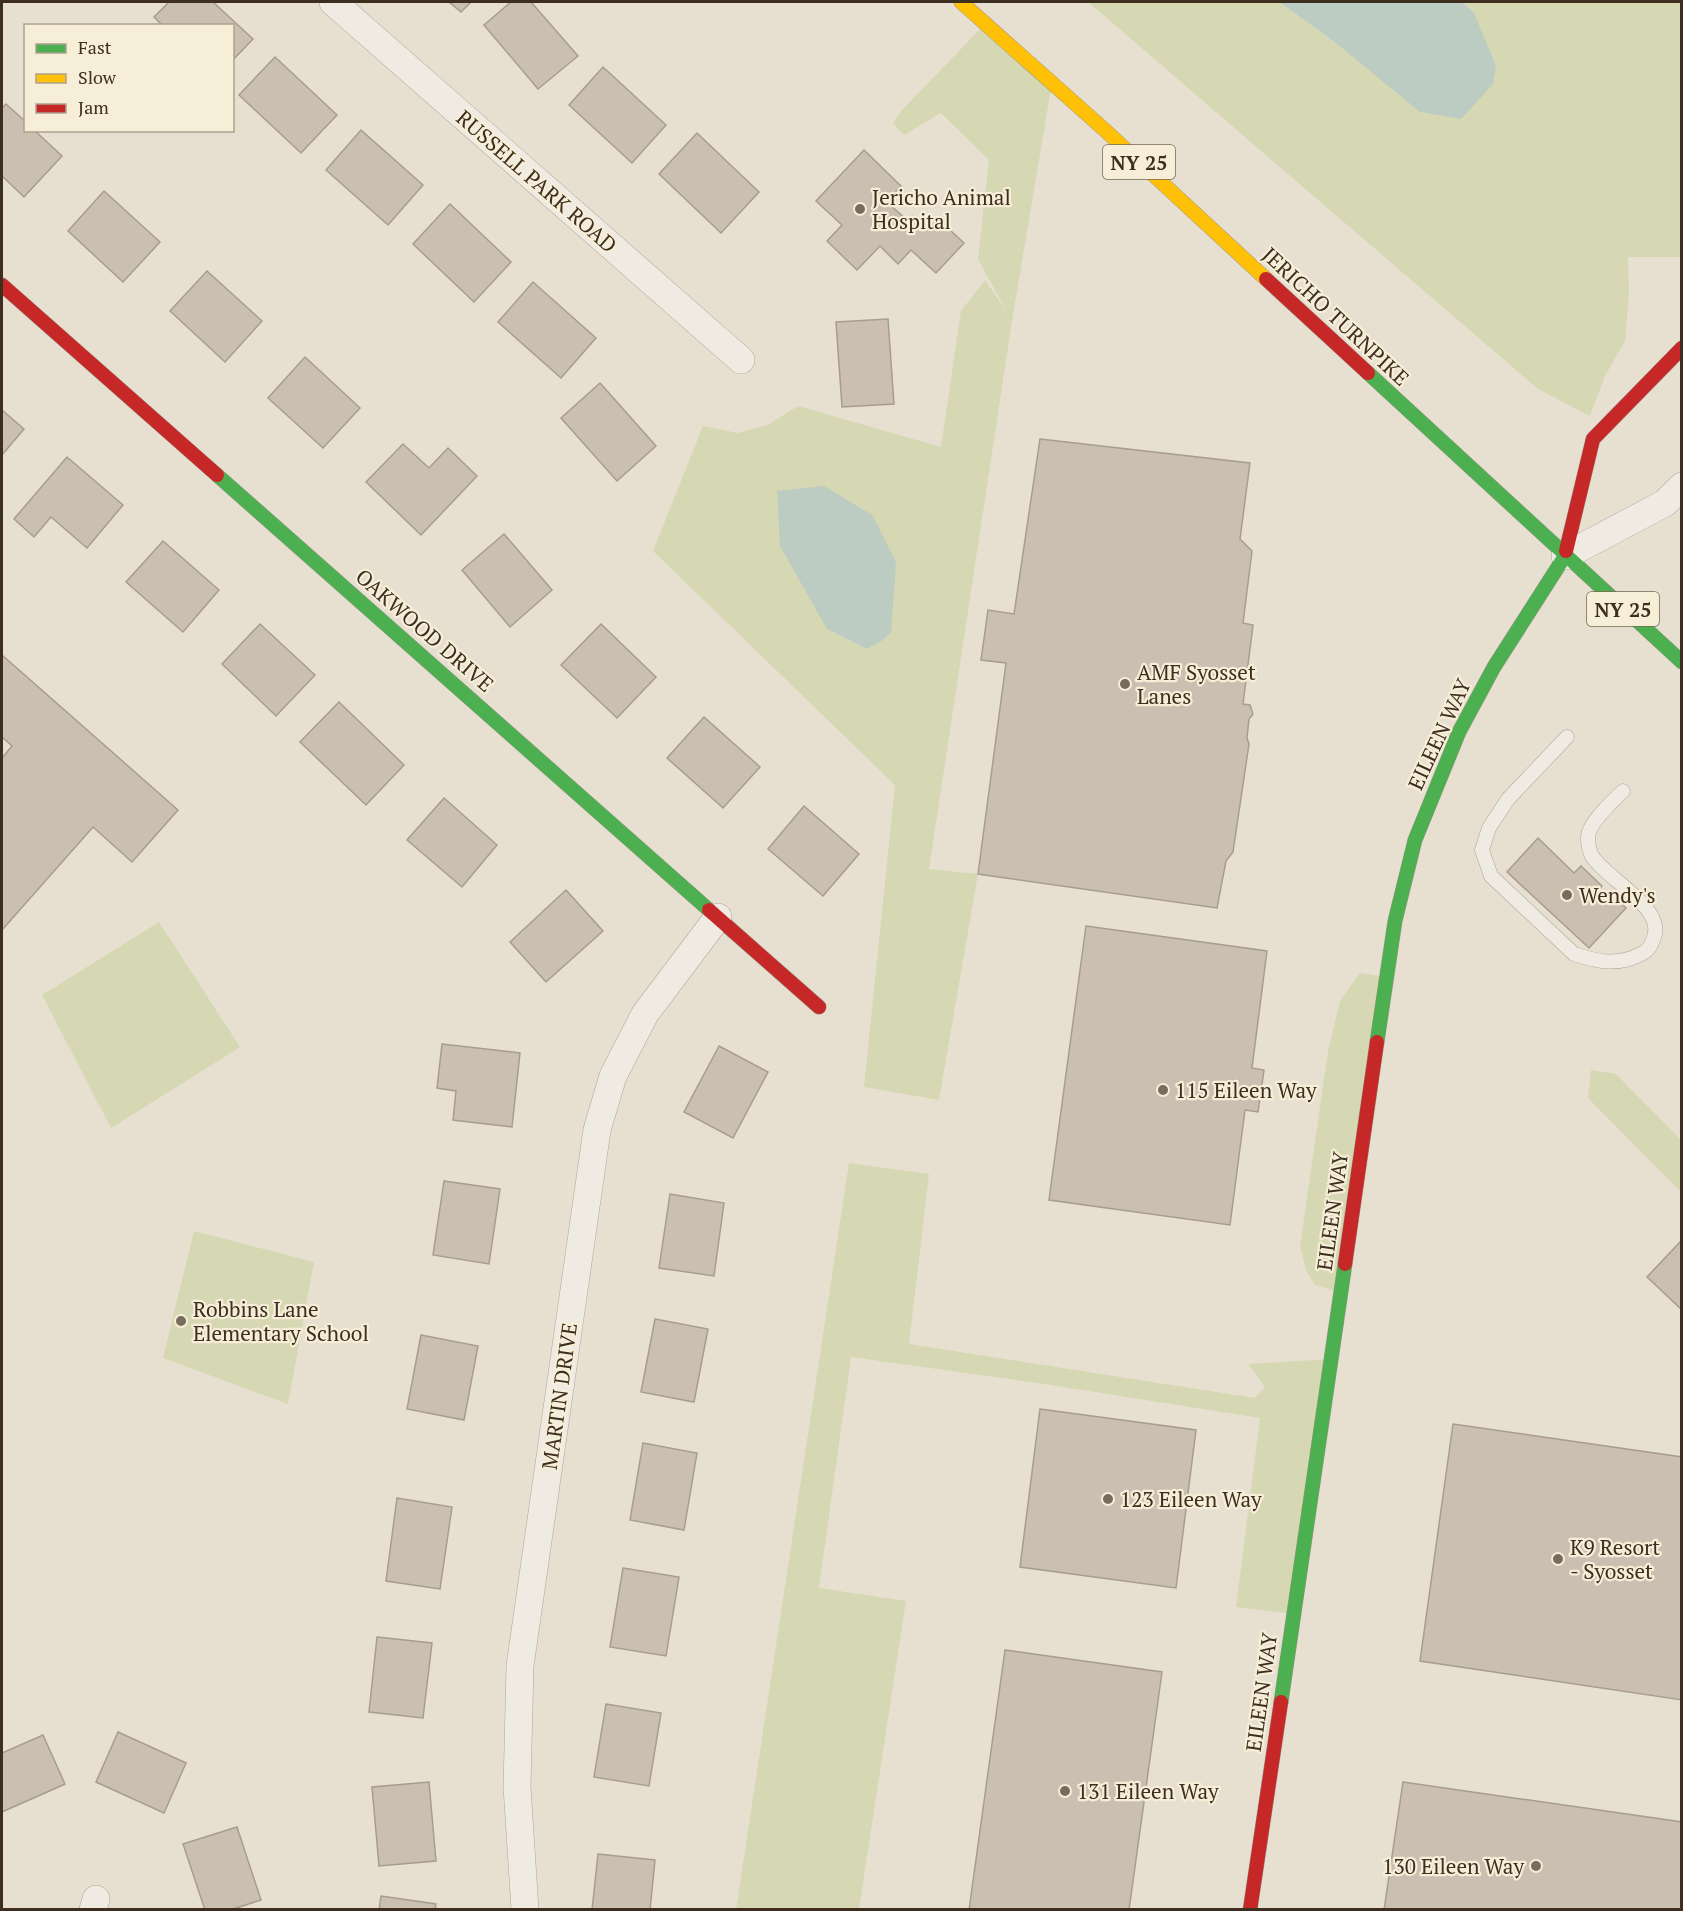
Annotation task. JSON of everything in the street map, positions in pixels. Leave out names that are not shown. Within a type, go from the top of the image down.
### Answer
[{"type":"street","name":"RUSSELL PARK ROAD","points":[[333,2],[741,360]]},
{"type":"street","name":"JERICHO TURNPIKE","points":[[962,2],[1682,662]]},
{"type":"street","name":"OAKWOOD DRIVE","points":[[2,285],[718,916],[819,1008]]},
{"type":"street","name":"EILEEN WAY","points":[[1250,1910],[1395,921],[1406,872],[1434,791],[1459,732],[1494,668],[1565,556],[1593,439],[1682,348]]},
{"type":"street","points":[[1565,556],[1665,503],[1682,486]]},
{"type":"street","name":"MARTIN DRIVE","points":[[525,1910],[517,1787],[520,1666],[597,1130],[613,1076],[645,1014],[718,916]]},
{"type":"lane","points":[[1567,738],[1508,799],[1489,828],[1482,850],[1491,876],[1574,954],[1610,962],[1628,961],[1649,950],[1656,933],[1654,918],[1638,898],[1603,869],[1591,855],[1587,835],[1594,822],[1623,791]]},
{"type":"green space","points":[[1088,2],[1279,2],[1336,43],[1474,13],[1462,2],[1681,2],[1681,257],[1628,257],[1629,294],[1625,341],[1605,376],[1590,416],[1538,389]]},
{"type":"green space","points":[[986,23],[1052,83],[1012,321],[929,869],[978,874],[939,1100],[864,1087],[895,785],[653,551],[703,426],[738,433],[768,425],[798,406],[941,447],[961,311],[985,280],[1007,312],[978,259],[989,160],[941,113],[904,135],[893,123],[902,110]]},
{"type":"green space","points":[[159,922],[240,1047],[111,1128],[42,995]]},
{"type":"green space","points":[[1360,973],[1387,977],[1341,1293],[1315,1285],[1306,1270],[1300,1246],[1328,1051],[1340,1001]]},
{"type":"green space","points":[[1591,1070],[1616,1074],[1681,1140],[1681,1192],[1588,1098]]},
{"type":"green space","points":[[849,1163],[929,1174],[909,1344],[1255,1398],[1265,1387],[1248,1364],[1331,1359],[1293,1614],[1236,1607],[1260,1418],[851,1357],[819,1588],[906,1601],[859,1909],[736,1910]]},
{"type":"green space","points":[[194,1231],[314,1262],[288,1404],[163,1358]]},
{"type":"shaded area","points":[[1279,2],[1462,2],[1474,13],[1496,66],[1493,84],[1461,119],[1420,112],[1336,43]]},
{"type":"shaded area","points":[[824,486],[872,515],[896,562],[891,632],[883,640],[867,649],[827,629],[780,546],[777,491]]},
{"type":"building","points":[[169,2],[213,2],[253,39],[234,59],[234,24],[161,24],[154,17]]},
{"type":"building","points":[[449,2],[471,2],[461,12]]},
{"type":"building","points":[[511,2],[531,2],[578,56],[538,89],[484,25]]},
{"type":"building","points":[[275,57],[337,115],[301,153],[239,95]]},
{"type":"building","points":[[603,67],[666,125],[632,163],[569,105]]},
{"type":"building","points":[[6,104],[24,120],[24,132],[36,132],[62,156],[24,197],[2,176],[2,108]]},
{"type":"building","points":[[361,130],[423,185],[388,225],[326,170]]},
{"type":"building","points":[[697,133],[759,192],[721,233],[659,174]]},
{"type":"building","name":"Jericho Animal Hospital","points":[[864,150],[901,186],[887,202],[908,221],[912,216],[927,230],[938,219],[964,243],[936,273],[911,250],[898,264],[880,246],[857,270],[827,241],[842,225],[816,201]]},
{"type":"building","points":[[104,191],[160,242],[123,282],[68,231]]},
{"type":"building","points":[[450,204],[511,262],[474,302],[413,244]]},
{"type":"building","points":[[207,271],[262,321],[225,362],[170,311]]},
{"type":"building","points":[[533,282],[596,338],[561,378],[498,322]]},
{"type":"building","points":[[888,319],[894,404],[842,407],[836,322]]},
{"type":"building","points":[[305,357],[360,408],[323,448],[268,398]]},
{"type":"building","points":[[600,383],[656,446],[617,481],[561,418]]},
{"type":"building","points":[[2,410],[24,429],[2,455]]},
{"type":"building","name":"AMF Syosset Lanes","points":[[1040,439],[1250,463],[1240,539],[1252,551],[1243,623],[1253,625],[1243,704],[1250,705],[1253,714],[1249,719],[1247,738],[1249,744],[1233,852],[1226,861],[1217,908],[978,874],[1006,663],[981,660],[988,610],[1014,614]]},
{"type":"building","points":[[403,444],[429,468],[448,448],[477,476],[421,535],[366,482]]},
{"type":"building","points":[[67,457],[123,505],[87,548],[51,517],[34,537],[14,519]]},
{"type":"building","points":[[504,534],[552,590],[510,627],[462,570]]},
{"type":"building","points":[[163,541],[219,590],[183,632],[126,582]]},
{"type":"building","points":[[260,624],[315,675],[276,716],[222,664]]},
{"type":"building","points":[[601,624],[656,677],[617,718],[561,665]]},
{"type":"building","points":[[2,655],[178,810],[132,862],[93,827],[2,930],[2,758],[12,746],[2,737]]},
{"type":"building","points":[[339,702],[404,765],[366,805],[300,742]]},
{"type":"building","points":[[704,717],[760,767],[723,808],[667,758]]},
{"type":"building","points":[[444,798],[497,845],[462,887],[407,840]]},
{"type":"building","points":[[804,806],[859,854],[823,896],[768,849]]},
{"type":"building","name":"Wendy's","points":[[1538,838],[1574,873],[1581,866],[1602,886],[1598,891],[1612,904],[1617,899],[1626,908],[1589,948],[1507,872]]},
{"type":"building","points":[[566,890],[603,931],[546,982],[510,942]]},
{"type":"building","name":"115 Eileen Way","points":[[1086,926],[1267,951],[1252,1068],[1264,1070],[1258,1112],[1245,1110],[1230,1225],[1049,1200]]},
{"type":"building","points":[[442,1044],[520,1053],[512,1127],[453,1120],[456,1091],[437,1088]]},
{"type":"building","points":[[719,1046],[768,1072],[733,1138],[684,1112]]},
{"type":"building","points":[[444,1181],[500,1189],[489,1264],[433,1255]]},
{"type":"building","points":[[670,1194],[724,1203],[714,1276],[659,1268]]},
{"type":"building","points":[[1682,1240],[1682,1310],[1647,1277]]},
{"type":"building","points":[[655,1319],[708,1329],[694,1402],[641,1392]]},
{"type":"building","points":[[421,1335],[478,1346],[464,1420],[407,1409]]},
{"type":"building","name":"123 Eileen Way","points":[[1040,1409],[1196,1430],[1176,1588],[1020,1567]]},
{"type":"building","name":"K9 Resort - Syosset","points":[[1453,1424],[1682,1457],[1682,1700],[1420,1661]]},
{"type":"building","points":[[643,1443],[697,1453],[684,1530],[630,1520]]},
{"type":"building","points":[[397,1498],[452,1507],[440,1589],[386,1581]]},
{"type":"building","points":[[623,1568],[679,1577],[666,1656],[610,1647]]},
{"type":"building","points":[[377,1637],[432,1643],[423,1718],[369,1712]]},
{"type":"building","name":"131 Eileen Way","points":[[1005,1650],[1162,1672],[1129,1910],[969,1910]]},
{"type":"building","points":[[606,1704],[661,1713],[649,1786],[594,1777]]},
{"type":"building","points":[[118,1732],[186,1763],[164,1813],[96,1782]]},
{"type":"building","points":[[43,1735],[65,1784],[2,1812],[2,1753]]},
{"type":"building","points":[[429,1782],[436,1861],[379,1866],[372,1787]]},
{"type":"building","name":"130 Eileen Way","points":[[1403,1782],[1682,1822],[1682,1910],[1384,1910]]},
{"type":"building","points":[[237,1827],[261,1900],[230,1910],[205,1910],[183,1844]]},
{"type":"building","points":[[598,1854],[655,1860],[650,1910],[592,1910]]},
{"type":"building","points":[[381,1896],[436,1904],[435,1910],[379,1910]]},
{"type":"traffic: fast","points":[[1368,373],[1682,662]]},
{"type":"traffic: fast","points":[[217,475],[709,910]]},
{"type":"traffic: fast","points":[[1377,1042],[1395,921],[1415,840],[1459,732],[1494,667],[1566,551]]},
{"type":"traffic: fast","points":[[1281,1702],[1345,1264]]},
{"type":"traffic: slow","points":[[961,2],[1107,132],[1266,279]]},
{"type":"traffic: jam","points":[[1266,279],[1368,373]]},
{"type":"traffic: jam","points":[[2,285],[217,475]]},
{"type":"traffic: jam","points":[[1566,551],[1593,439],[1682,348]]},
{"type":"traffic: jam","points":[[709,910],[819,1007]]},
{"type":"traffic: jam","points":[[1345,1264],[1377,1042]]},
{"type":"traffic: jam","points":[[1250,1910],[1281,1702]]},
{"type":"place","name":"Jericho Animal Hospital","points":[[860,209]]},
{"type":"place","name":"AMF Syosset Lanes","points":[[1125,684]]},
{"type":"place","name":"Wendy's","points":[[1567,895]]},
{"type":"place","name":"115 Eileen Way","points":[[1163,1090]]},
{"type":"place","name":"Robbins Lane Elementary School","points":[[181,1321]]},
{"type":"place","name":"123 Eileen Way","points":[[1108,1499]]},
{"type":"place","name":"K9 Resort - Syosset","points":[[1558,1559]]},
{"type":"place","name":"131 Eileen Way","points":[[1065,1791]]},
{"type":"place","name":"130 Eileen Way","points":[[1536,1866]]}]
